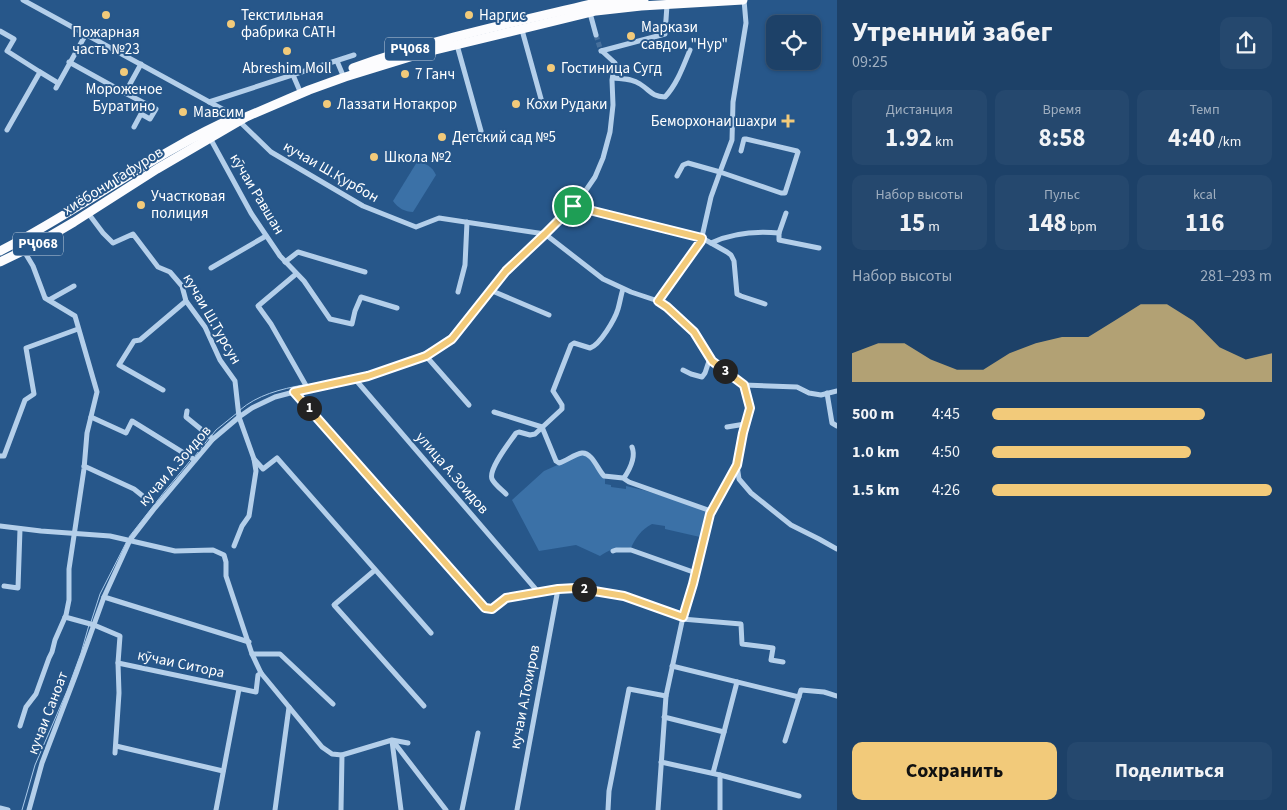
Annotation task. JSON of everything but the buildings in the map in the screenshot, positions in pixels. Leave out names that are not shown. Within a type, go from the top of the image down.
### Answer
[{"type":"highway","points":[[593,10],[617,1],[667,5],[743,0]]},
{"type":"highway","name":"РҶ068","points":[[238,119],[344,77],[456,44],[522,30],[593,10]]},
{"type":"highway","name":"РҶ068","points":[[0,251],[68,213],[172,150],[299,89],[386,56],[420,46],[593,10]]},
{"type":"highway","name":"хиёбони Гафуров","points":[[0,262],[24,251],[74,222],[238,119]]},
{"type":"highway","points":[[68,213],[74,222]]},
{"type":"street","name":"кучаи Ш.Қурбон","points":[[23,0],[210,102],[238,119],[271,152],[363,206],[416,228],[439,218],[545,234],[603,279],[622,289],[658,301],[667,307],[694,332],[712,361],[744,385]]},
{"type":"street","points":[[658,301],[701,241],[711,197],[732,140],[733,102],[746,23],[743,0]]},
{"type":"street","name":"кучаи А.Зоидов","points":[[91,625],[128,539],[193,459],[239,414],[275,397],[294,392],[306,386],[355,380],[426,356],[452,339],[506,271],[573,206],[595,177],[603,158],[610,132],[613,105],[614,63],[601,51],[665,34],[667,5]]},
{"type":"street","points":[[593,10],[596,35]]},
{"type":"street","points":[[522,30],[543,106]]},
{"type":"street","points":[[0,31],[14,39],[7,51],[40,72],[57,86],[86,34]]},
{"type":"street","points":[[456,44],[481,131],[481,137]]},
{"type":"street","points":[[613,78],[631,79],[657,96],[665,98],[678,78],[690,50]]},
{"type":"street","points":[[210,102],[354,55]]},
{"type":"street","points":[[337,61],[342,73]]},
{"type":"street","points":[[70,62],[156,109],[150,119],[141,114],[134,127]]},
{"type":"street","points":[[125,93],[141,64]]},
{"type":"street","points":[[7,130],[40,72]]},
{"type":"street","points":[[293,75],[299,89]]},
{"type":"street","name":"кӯчаи Равшан","points":[[210,138],[251,213],[266,236],[285,262],[304,281],[330,319],[352,324],[361,298],[397,308]]},
{"type":"street","points":[[677,176],[683,165],[688,163],[785,193],[797,151],[744,139],[741,151]]},
{"type":"street","points":[[573,206],[702,238],[731,255],[734,261],[736,290],[738,294],[765,304]]},
{"type":"street","name":"кучаи Ш.Турсун","points":[[88,213],[113,243],[133,234],[158,267],[170,272],[182,286],[186,301],[205,328],[220,360],[235,381],[239,414],[254,459],[256,471],[249,516],[242,526],[234,546]]},
{"type":"street","points":[[786,213],[779,240],[819,248]]},
{"type":"street","points":[[458,292],[465,265],[468,222]]},
{"type":"street","points":[[711,243],[728,236],[768,232],[780,233]]},
{"type":"street","points":[[211,268],[266,236]]},
{"type":"street","points":[[20,726],[26,707],[36,694],[65,617],[69,600],[69,569],[87,433],[97,392],[74,316],[47,299],[34,266],[24,251]]},
{"type":"street","points":[[285,262],[298,252],[365,272]]},
{"type":"street","points":[[296,274],[258,306],[271,324],[306,386]]},
{"type":"street","points":[[47,299],[74,286]]},
{"type":"street","points":[[506,494],[492,480],[491,472],[496,462],[516,433],[522,432],[532,435],[563,407],[553,392],[571,345],[578,343],[590,348],[597,344],[618,310],[622,289]]},
{"type":"street","points":[[490,290],[549,315]]},
{"type":"street","points":[[163,390],[119,365],[134,341],[140,340],[186,301]]},
{"type":"street","points":[[0,456],[4,456],[25,400],[34,394],[26,348],[78,329]]},
{"type":"street","points":[[426,356],[469,405]]},
{"type":"street","points":[[683,370],[690,374],[702,376],[705,373],[710,358]]},
{"type":"street","name":"улица А.Зоидов","points":[[355,380],[539,592]]},
{"type":"street","points":[[658,810],[666,696],[672,666],[682,618],[696,573],[711,511],[737,465],[750,408],[744,385],[798,387],[809,393],[821,395],[837,391]]},
{"type":"street","points":[[294,392],[485,608],[492,609],[506,598],[558,589],[576,588],[624,596],[682,618],[741,624],[742,644],[774,648],[771,660],[783,662]]},
{"type":"street","points":[[827,393],[832,423],[837,426]]},
{"type":"street","points":[[187,411],[186,417],[213,440]]},
{"type":"street","points":[[494,412],[542,427]]},
{"type":"street","points":[[91,417],[126,433],[132,421],[193,459]]},
{"type":"street","points":[[727,426],[745,424]]},
{"type":"street","points":[[542,427],[556,461],[559,463],[582,453],[586,454],[590,456],[602,475],[624,478],[629,482],[711,511]]},
{"type":"street","points":[[624,478],[629,472],[634,453],[632,447]]},
{"type":"street","points":[[254,459],[263,469],[277,458],[431,633]]},
{"type":"street","points":[[737,465],[739,478],[751,493],[791,525],[837,549]]},
{"type":"street","points":[[84,466],[134,489],[144,497]]},
{"type":"street","points":[[0,526],[110,536],[175,551],[213,550],[224,555],[226,576],[252,654],[261,673],[322,747],[332,754],[342,754],[392,740],[408,743]]},
{"type":"street","points":[[4,586],[18,588],[20,529]]},
{"type":"street","points":[[613,551],[632,550],[696,573]]},
{"type":"street","points":[[375,570],[334,605],[424,706]]},
{"type":"street","name":"кучаи А.Тохиров","points":[[517,810],[558,589]]},
{"type":"street","points":[[104,597],[249,642]]},
{"type":"street","points":[[65,617],[91,625]]},
{"type":"street","name":"кӯчаи Ситора","points":[[91,625],[120,636],[115,754]]},
{"type":"street","name":"кучаи Саноат","points":[[29,810],[42,763],[91,625]]},
{"type":"street","points":[[252,654],[280,654],[333,704]]},
{"type":"street","name":"кӯчаи Ситора","points":[[118,663],[256,692],[258,675],[261,673]]},
{"type":"street","points":[[672,666],[799,697]]},
{"type":"street","points":[[713,773],[738,682]]},
{"type":"street","name":"кӯчаи Ситора","points":[[216,810],[239,689]]},
{"type":"street","points":[[608,810],[608,791],[628,689],[666,696]]},
{"type":"street","points":[[785,741],[801,690],[824,692],[837,696]]},
{"type":"street","points":[[275,810],[289,707]]},
{"type":"street","points":[[664,717],[724,732]]},
{"type":"street","points":[[462,810],[478,733]]},
{"type":"street","points":[[392,740],[401,810]]},
{"type":"street","points":[[392,740],[446,810]]},
{"type":"street","points":[[116,746],[223,771]]},
{"type":"street","points":[[342,754],[342,810]]},
{"type":"street","points":[[661,762],[713,773],[800,796]]},
{"type":"street","points":[[720,775],[720,810]]},
{"type":"street","points":[[0,808],[8,810]]},
{"type":"shaded area","points":[[417,162],[428,166],[436,175],[413,212],[410,212],[397,206],[393,201]]},
{"type":"shaded area","points":[[582,454],[588,455],[605,479],[605,484],[611,485],[611,487],[626,489],[626,486],[705,509],[707,514],[700,537],[652,524],[639,534],[631,548],[614,549],[600,556],[576,545],[539,551],[512,500],[544,471]]},
{"type":"waterway","points":[[399,363],[433,348],[445,340],[499,275],[537,238]]},
{"type":"waterway","points":[[307,385],[337,380]]},
{"type":"waterway","points":[[240,410],[254,400],[278,391],[303,385]]},
{"type":"waterway","points":[[212,435],[237,413]]},
{"type":"waterway","points":[[195,456],[209,438]]},
{"type":"waterway","points":[[129,537],[190,461]]},
{"type":"waterway","points":[[91,622],[100,594],[127,541]]},
{"type":"waterway","points":[[22,810],[35,765],[67,691],[89,625]]},
{"type":"tunnel","points":[[596,35],[601,51]]},
{"type":"place","name":"Пожарная часть №23","points":[[106,15]]},
{"type":"place","name":"Наргис","points":[[469,15]]},
{"type":"place","name":"Текстильная фабрика САТН","points":[[231,24]]},
{"type":"place","name":"Маркази савдои \"Нур\"","points":[[631,36]]},
{"type":"place","name":"Abreshim Moll","points":[[287,51]]},
{"type":"place","name":"Гостиница Сугд","points":[[551,68]]},
{"type":"place","name":"Мороженое Буратино","points":[[124,72]]},
{"type":"place","name":"7 Ганч","points":[[405,74]]},
{"type":"place","name":"Лаззати Нотакрор","points":[[327,104]]},
{"type":"place","name":"Кохи Рудаки","points":[[516,104]]},
{"type":"place","name":"Мавсим","points":[[183,112]]},
{"type":"place","name":"Беморхонаи шахри","points":[[788,121]]},
{"type":"place","name":"Детский сад №5","points":[[442,137]]},
{"type":"place","name":"Школа №2","points":[[374,157]]},
{"type":"place","name":"Участковая полиция","points":[[141,205]]},
{"type":"route","points":[[573,206],[702,238],[658,301],[694,332],[712,361],[744,385],[750,408],[737,465],[711,511],[683,617],[624,596],[576,588],[558,589],[506,598],[492,609],[485,608],[294,392],[368,376],[426,356],[452,339],[506,271],[573,206]]}]
